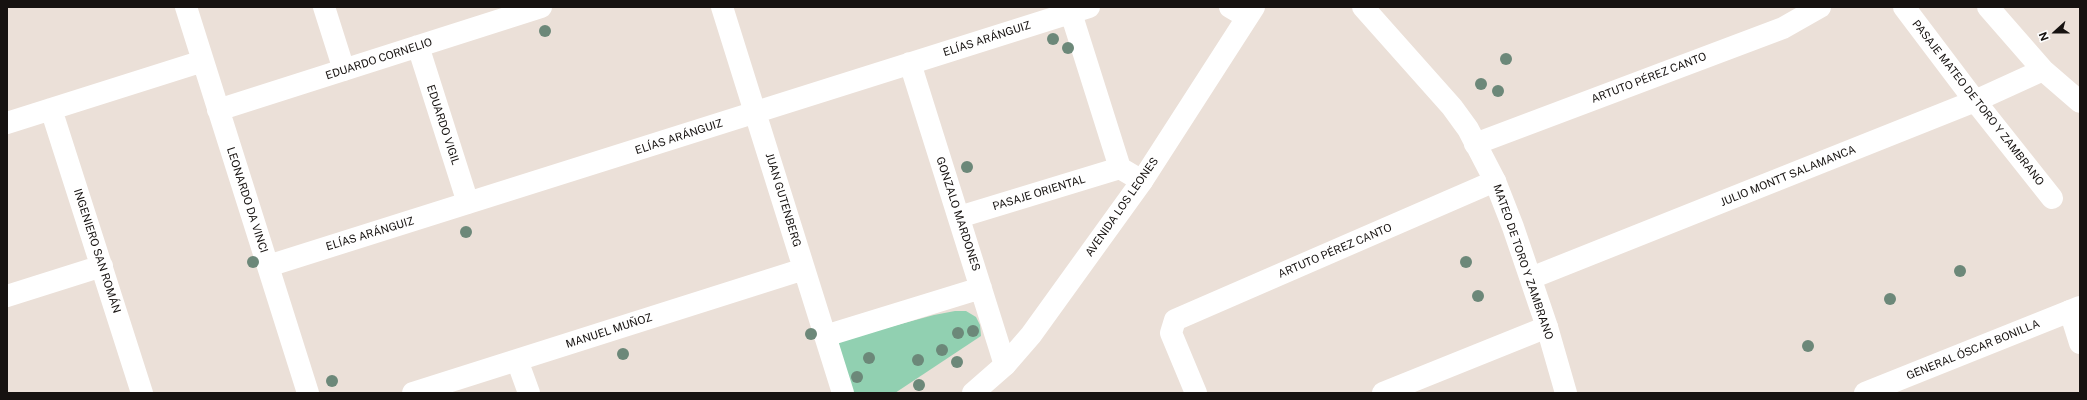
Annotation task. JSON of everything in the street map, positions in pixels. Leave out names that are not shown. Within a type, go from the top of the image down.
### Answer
[{"type":"street","name":"LEONARDO DA VINCI","points":[[186,7],[308,393]]},
{"type":"street","points":[[324,7],[344,70]]},
{"type":"street","name":"JUAN GUTENBERG","points":[[722,7],[843,393]]},
{"type":"street","name":"ARTUTO PÉREZ CANTO","points":[[1475,144],[1783,28],[1820,7]]},
{"type":"street","name":"PASAJE MATEO DE TORO Y ZAMBRANO","points":[[1904,7],[1975,101],[2052,198]]},
{"type":"street","points":[[1988,7],[2043,70],[2077,94]]},
{"type":"street","name":"EDUARDO CORNELIO","points":[[218,110],[532,8]]},
{"type":"street","name":"MATEO DE TORO Y ZAMBRANO","points":[[1365,8],[1452,107],[1468,129],[1495,181],[1531,278],[1566,393]]},
{"type":"street","points":[[1080,10],[1120,168],[1142,181]]},
{"type":"street","name":"ELÍAS ARÁNGUIZ","points":[[268,266],[1080,10]]},
{"type":"street","name":"AVENIDA LOS LEONES","points":[[973,393],[1005,365],[1031,335],[1142,181],[1243,10]]},
{"type":"street","name":"EDUARDO VIGIL","points":[[418,46],[468,203]]},
{"type":"street","points":[[7,123],[203,61]]},
{"type":"street","name":"GONZALO MARDONES","points":[[910,63],[1005,365]]},
{"type":"street","name":"JULIO MONTT SALAMANCA","points":[[1531,278],[1975,101],[2043,70]]},
{"type":"street","name":"INGENIERO SAN ROMÁN","points":[[51,109],[142,393]]},
{"type":"street","name":"PASAJE ORIENTAL","points":[[959,218],[1120,168]]},
{"type":"street","name":"ARTUTO PÉREZ CANTO","points":[[1196,393],[1171,333],[1175,320],[1495,181]]},
{"type":"street","points":[[7,296],[102,266]]},
{"type":"street","name":"MANUEL MUÑOZ","points":[[413,393],[804,269]]},
{"type":"street","points":[[825,336],[981,288]]},
{"type":"street","points":[[2075,310],[2080,343]]},
{"type":"street","name":"GENERAL ÓSCAR BONILLA","points":[[1868,392],[2075,310]]},
{"type":"street","points":[[1383,393],[1547,327]]},
{"type":"street","points":[[517,360],[529,393]]},
{"type":"green space","points":[[955,311],[966,311],[976,317],[980,325],[981,336],[895,393],[852,393],[838,341],[934,315]]}]
